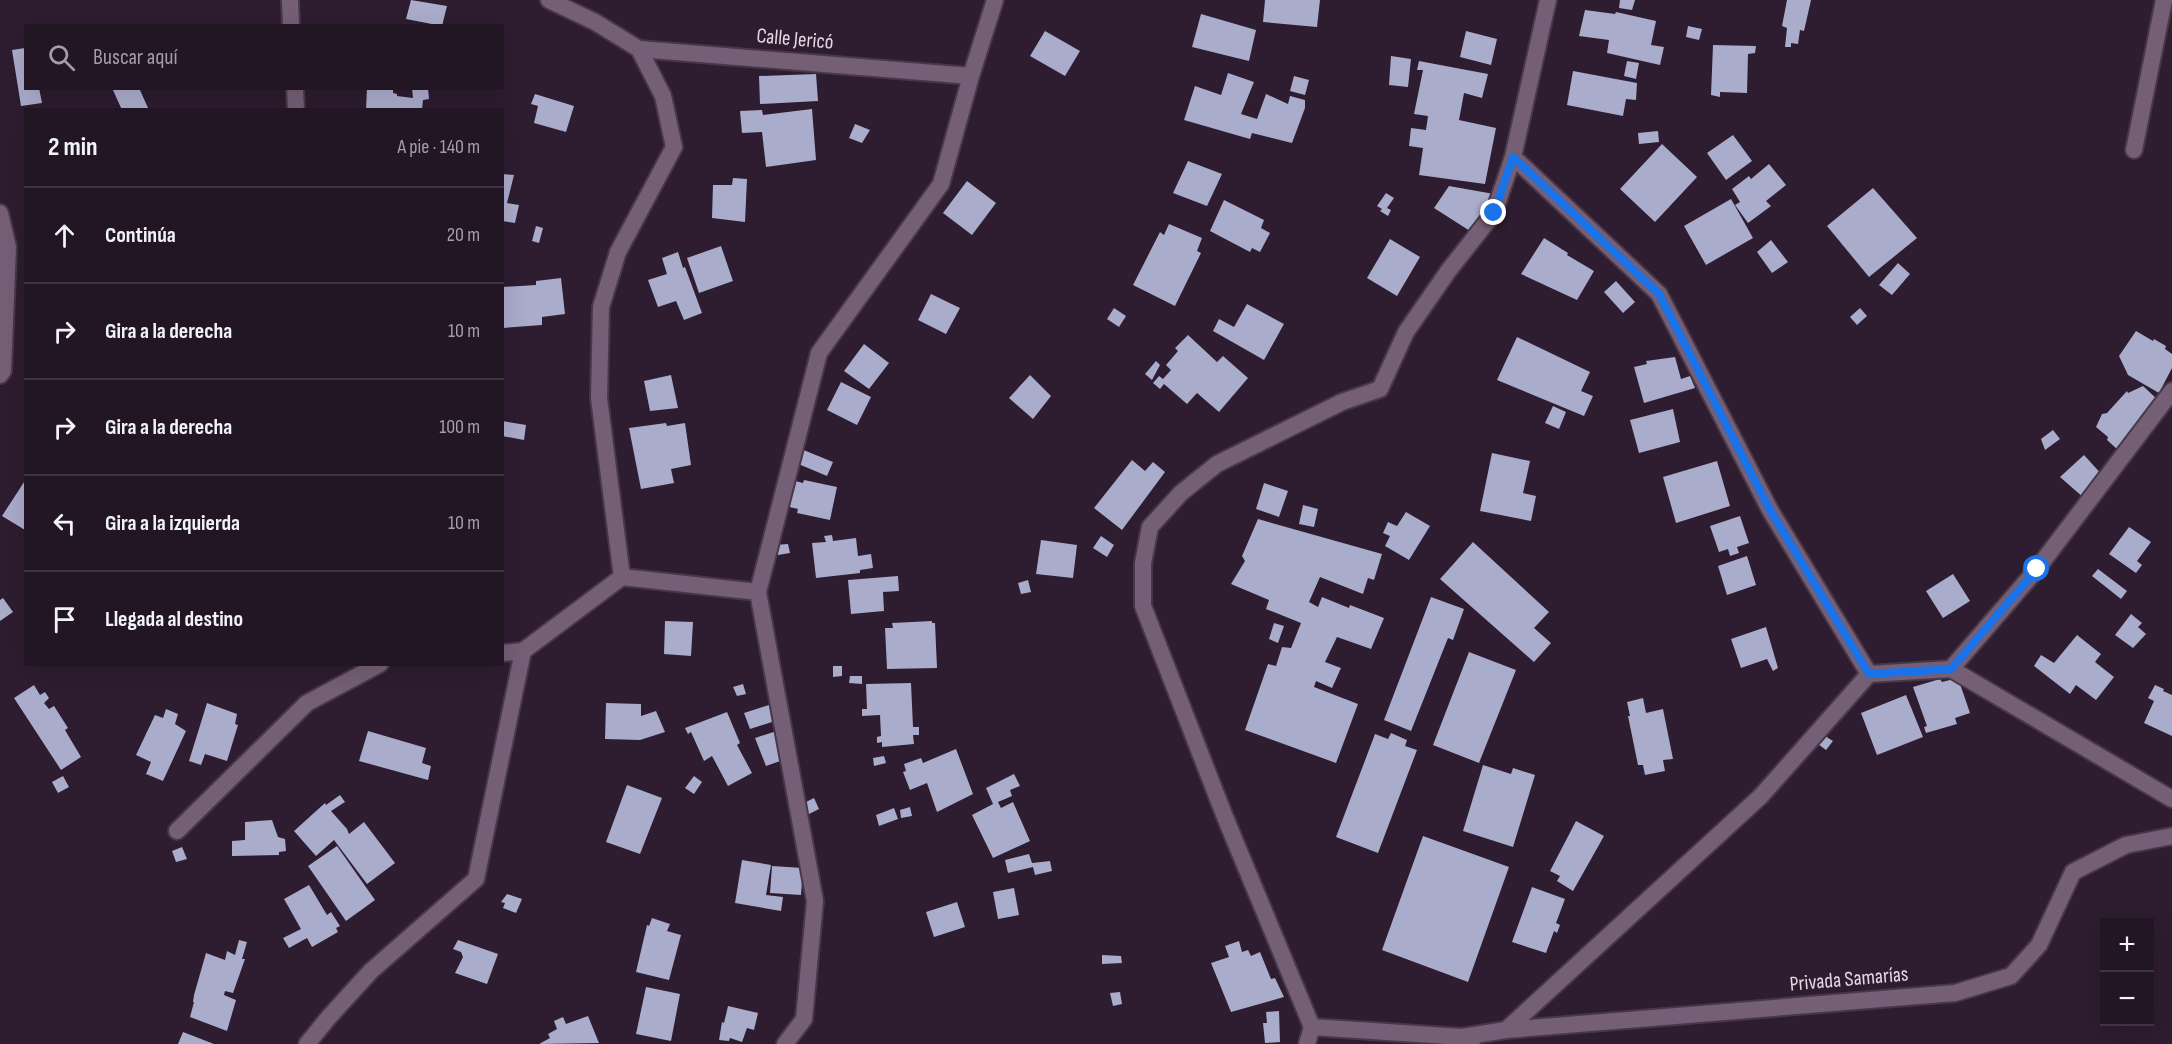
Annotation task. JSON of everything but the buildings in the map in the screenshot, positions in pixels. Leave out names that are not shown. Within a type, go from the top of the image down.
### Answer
[{"type":"street","points":[[290,0],[291,24]]},
{"type":"street","name":"Calle Jericó","points":[[549,0],[595,22],[639,50],[971,76]]},
{"type":"street","points":[[785,1044],[804,1018],[815,901],[758,592],[819,353],[941,184],[995,0]]},
{"type":"street","points":[[1307,1044],[1312,1028],[1225,817],[1143,606],[1143,563],[1150,527],[1181,493],[1218,464],[1342,402],[1380,389],[1406,332],[1449,270],[1494,213],[1513,157],[1548,0]]},
{"type":"street","points":[[2134,150],[2164,0]]},
{"type":"street","points":[[622,577],[599,398],[601,307],[618,252],[674,147],[663,96],[639,50]]},
{"type":"street","points":[[295,90],[296,108]]},
{"type":"street","points":[[1513,157],[1659,294],[1770,510],[1869,674]]},
{"type":"street","points":[[0,213],[8,247],[3,371],[0,375]]},
{"type":"street","points":[[1951,669],[2037,569],[2172,391]]},
{"type":"street","points":[[504,653],[523,651],[622,577],[758,592]]},
{"type":"street","points":[[307,1044],[371,971],[476,879],[523,651]]},
{"type":"street","points":[[177,831],[307,703],[376,666]]},
{"type":"street","points":[[1506,1030],[1761,796],[1869,674],[1951,669],[2172,799]]},
{"type":"street","name":"Privada Samarías","points":[[1462,1037],[1506,1030],[1955,993],[2011,976],[2039,945],[2073,872],[2126,845],[2172,836]]},
{"type":"street","points":[[1312,1028],[1462,1037],[1480,1044]]},
{"type":"route","points":[[1494,213],[1513,157],[1659,294],[1770,510],[1869,674],[1951,669],[2037,569]]}]
